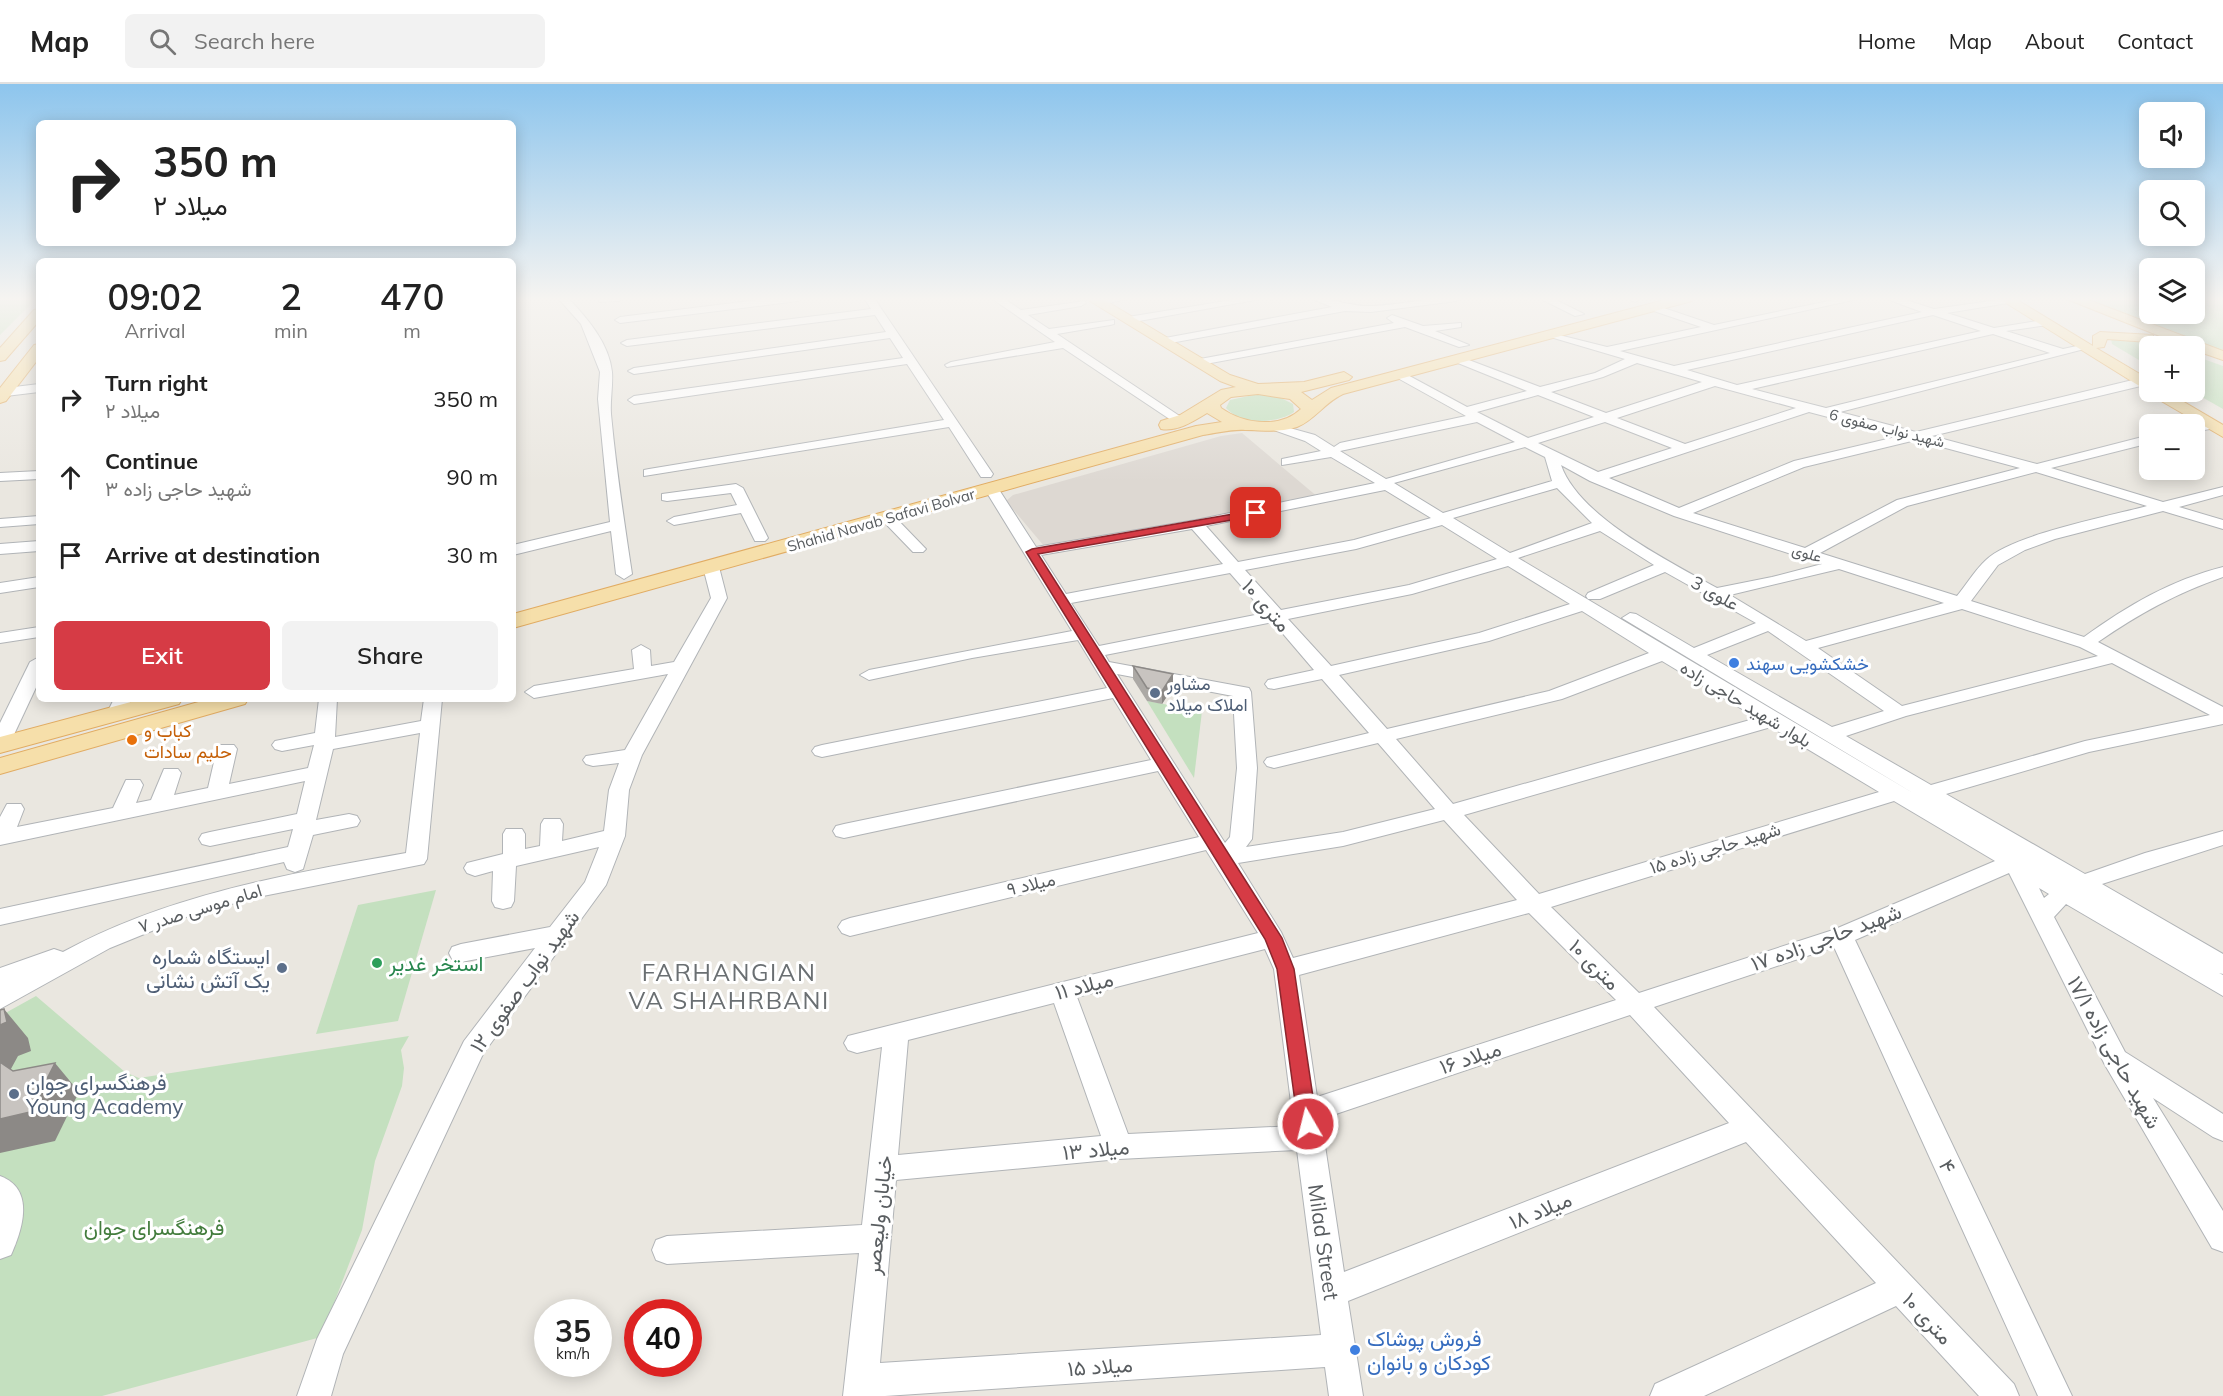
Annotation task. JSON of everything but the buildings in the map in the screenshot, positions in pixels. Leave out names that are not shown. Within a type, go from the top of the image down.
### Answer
[{"type":"main road","points":[[3,395],[30,359]]},
{"type":"main road","points":[[1171,359],[1207,381],[1220,382],[1225,378]]},
{"type":"main road","points":[[1195,359],[1225,378],[1301,398],[1308,404],[1308,413]]},
{"type":"main road","name":"Shahid Navab Safavi Bolvar","points":[[1190,423],[1215,400],[1227,393],[1319,383],[1427,359]]},
{"type":"main road","points":[[1308,413],[1324,397],[1337,391],[1398,374],[1440,359]]},
{"type":"main road","points":[[2114,359],[2139,376]]},
{"type":"main road","points":[[1207,381],[1215,400],[1213,410],[1220,416],[1259,425]]},
{"type":"main road","points":[[1319,383],[1316,387],[1319,389],[1337,391]]},
{"type":"main road","points":[[2173,402],[2213,426]]},
{"type":"main road","points":[[2190,402],[2213,426]]},
{"type":"main road","name":"Shahid Navab Safavi Bolvar","points":[[516,603],[760,538],[989,481],[1190,423],[1259,425],[1297,421],[1308,413]]},
{"type":"main road","name":"Shahid Navab Safavi Bolvar","points":[[516,620],[888,518],[989,481]]},
{"type":"main road","points":[[0,744],[119,706],[148,702]]},
{"type":"main road","points":[[0,766],[225,702]]},
{"type":"street","points":[[602,359],[606,372],[604,399],[624,574]]},
{"type":"street","points":[[634,371],[716,359]]},
{"type":"street","points":[[951,365],[982,359]]},
{"type":"street","points":[[1089,359],[1190,423]]},
{"type":"street","points":[[1200,362],[1215,359]]},
{"type":"street","points":[[1474,359],[1538,392],[1686,449]]},
{"type":"street","points":[[1287,462],[1471,414],[1599,375],[1635,359]]},
{"type":"street","name":"شهید نواب صفوی 6","points":[[1637,359],[1808,408],[2034,467],[2223,525]]},
{"type":"street","points":[[1671,370],[1720,359]]},
{"type":"street","points":[[1738,389],[1869,359]]},
{"type":"street","points":[[1824,412],[2038,359]]},
{"type":"street","points":[[634,400],[911,360]]},
{"type":"street","name":"Milad Street","points":[[911,360],[989,481],[1273,938],[1286,969],[1346,1396]]},
{"type":"street","name":"علوی","points":[[1398,374],[1595,478],[1679,513],[2086,643],[2223,716]]},
{"type":"street","points":[[1032,552],[1196,524],[1390,482],[1526,443],[1715,382]]},
{"type":"street","points":[[1679,513],[1799,464],[1923,437],[2139,383]]},
{"type":"street","points":[[3,395],[36,389]]},
{"type":"street","points":[[1595,478],[1808,408]]},
{"type":"street","name":"بلوار شهید حاجی زاده","points":[[1308,413],[1309,426],[1337,450]]},
{"type":"street","points":[[649,473],[951,423]]},
{"type":"street","name":"بلوار شهید حاجی زاده","points":[[1259,425],[1299,433],[1337,450],[1589,601],[1692,655],[1926,793],[2223,987]]},
{"type":"street","points":[[1808,553],[1902,503],[2139,442]]},
{"type":"street","name":"علوی 3","points":[[1551,456],[1560,483],[1602,525],[1666,566],[1770,624],[1899,712]]},
{"type":"street","points":[[0,477],[35,478]]},
{"type":"street","points":[[1061,600],[1356,544],[1560,483]]},
{"type":"street","points":[[667,497],[736,488],[760,538]]},
{"type":"street","points":[[1803,647],[1960,604],[1992,562],[2020,547],[2050,536],[2223,491]]},
{"type":"street","points":[[674,521],[746,508]]},
{"type":"street","points":[[888,518],[918,549]]},
{"type":"street","points":[[0,523],[36,520]]},
{"type":"street","name":"۱۰ متری","points":[[1196,524],[1449,812],[1534,903],[1633,1002],[2002,1396]]},
{"type":"street","points":[[516,549],[618,525]]},
{"type":"street","points":[[869,675],[972,653],[1093,651],[1278,617],[1412,589],[1514,557],[1602,525]]},
{"type":"street","points":[[0,549],[36,546]]},
{"type":"street","points":[[1714,593],[1773,582],[1842,564]]},
{"type":"street","points":[[1274,684],[1483,638],[1589,601],[1666,566]]},
{"type":"street","name":"شهید نواب صفوی ۱۲","points":[[315,1396],[328,1350],[473,1048],[595,885],[614,836],[619,790],[632,755],[719,598],[711,567]]},
{"type":"street","points":[[2086,643],[2130,612],[2171,590],[2223,572]]},
{"type":"street","points":[[0,588],[36,582]]},
{"type":"street","name":"بلوار شهید حاجی زاده","points":[[1589,601],[1663,654],[2014,862],[2073,887],[2223,965]]},
{"type":"street","points":[[1692,655],[1770,624]]},
{"type":"street","points":[[0,638],[36,632]]},
{"type":"street","points":[[641,650],[643,674]]},
{"type":"street","points":[[1093,651],[1242,692],[1247,768],[1240,839],[1218,849]]},
{"type":"street","points":[[1274,762],[1555,695],[1663,654]]},
{"type":"street","points":[[1828,735],[1899,712],[2115,657]]},
{"type":"street","points":[[534,692],[679,667]]},
{"type":"street","points":[[0,744],[36,668]]},
{"type":"street","points":[[822,751],[1119,691]]},
{"type":"street","points":[[290,881],[318,772],[328,702]]},
{"type":"street","points":[[282,745],[430,725],[434,702]]},
{"type":"street","points":[[1926,793],[2085,747],[2223,716]]},
{"type":"street","name":"میلاد ۹","points":[[850,927],[1218,849],[1343,839],[1449,812],[1773,720]]},
{"type":"street","name":"امام موسی صدر ۷","points":[[0,999],[115,935],[203,903],[290,881],[416,859],[430,725]]},
{"type":"street","points":[[217,793],[226,749]]},
{"type":"street","points":[[594,760],[632,755]]},
{"type":"street","points":[[844,831],[1164,763]]},
{"type":"street","points":[[1,838],[318,772]]},
{"type":"street","points":[[160,805],[171,773]]},
{"type":"street","points":[[122,813],[133,785]]},
{"type":"street","name":"شهید حاجی زاده ۱۵","points":[[1286,969],[1534,903],[1896,793]]},
{"type":"street","points":[[1,838],[14,809]]},
{"type":"street","points":[[0,917],[349,820]]},
{"type":"street","points":[[551,850],[552,824]]},
{"type":"street","points":[[210,839],[302,834]]},
{"type":"street","points":[[503,901],[514,834]]},
{"type":"street","points":[[475,868],[614,836]]},
{"type":"street","points":[[2043,915],[2048,904],[2073,887],[2219,843]]},
{"type":"street","name":"شهید حاجی زاده ۱۷/۱","points":[[2014,862],[2114,1057],[2223,1238]]},
{"type":"street","name":"شهید حاجی زاده ۱۷","points":[[1633,1002],[1841,936],[2014,862]]},
{"type":"street","points":[[0,978],[115,935]]},
{"type":"street","points":[[461,953],[556,935]]},
{"type":"street","name":"۴","points":[[1841,936],[2055,1396]]},
{"type":"street","name":"میلاد ۱۱","points":[[857,1043],[1273,938]]},
{"type":"street","points":[[1062,991],[1119,1147]]},
{"type":"street","name":"میلاد ۱۶","points":[[1308,1124],[1633,1002]]},
{"type":"street","name":"خیابان ولیعصر","points":[[861,1389],[896,1035]]},
{"type":"street","points":[[2114,1057],[2223,1129]]},
{"type":"street","name":"میلاد ۱۳","points":[[882,1169],[1119,1147],[1308,1124]]},
{"type":"street","name":"میلاد ۱۸","points":[[1332,1292],[1749,1128]]},
{"type":"street","points":[[0,1190],[6,1193],[8,1211],[7,1229],[0,1245]]},
{"type":"street","points":[[667,1250],[875,1238]]},
{"type":"street","points":[[1667,1396],[1900,1288]]},
{"type":"street","name":"میلاد ۱۵","points":[[861,1389],[1339,1350]]},
{"type":"shaded area","points":[[1242,433],[1319,498],[1044,546],[1006,501],[1013,495],[1221,436]]},
{"type":"green space","points":[[2205,360],[2223,366],[2223,409],[2205,399]]},
{"type":"green space","points":[[1258,394],[1279,397],[1293,404],[1294,412],[1278,419],[1259,421],[1232,414],[1226,408],[1230,400]]},
{"type":"green space","points":[[1147,701],[1202,711],[1194,778]]},
{"type":"green space","name":"استخر غدیر","points":[[436,890],[398,1021],[316,1034],[358,905]]},
{"type":"green space","name":"فرهنگسرای جوان","points":[[36,996],[125,1072],[139,1078],[409,1036],[401,1050],[404,1068],[402,1086],[375,1161],[362,1230],[321,1337],[102,1396],[0,1396],[0,1016]]},
{"type":"place","name":"خشکشویی سهند","points":[[1734,663]]},
{"type":"place","name":"مشاور املاک میلاد","points":[[1155,693]]},
{"type":"place","name":"کباب و حلیم سادات","points":[[132,740]]},
{"type":"place","name":"استخر غدیر","points":[[377,963]]},
{"type":"place","name":"ایستگاه شماره یک آتش نشانی","points":[[282,968]]},
{"type":"place","name":"فرهنگسرای جوان Young Academy","points":[[14,1094]]},
{"type":"place","name":"فروش پوشاک کودکان و بانوان","points":[[1355,1350]]},
{"type":"district","name":"FARHANGIAN VA SHAHRBANI","points":[[729,986]]},
{"type":"route","points":[[1256,513],[1032,552],[1273,938],[1286,969],[1308,1124]]}]
